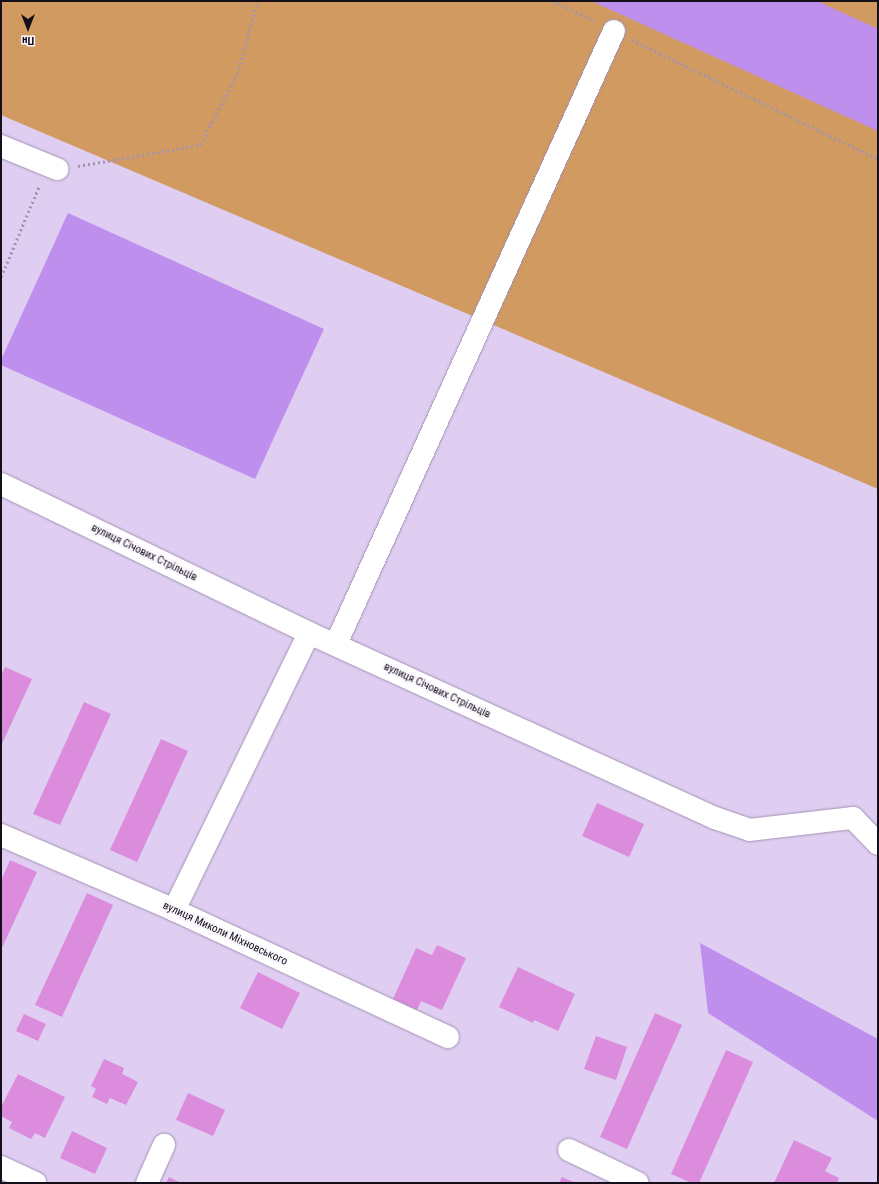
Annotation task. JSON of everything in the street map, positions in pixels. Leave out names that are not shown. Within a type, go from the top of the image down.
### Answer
[{"type":"street","points":[[336,644],[614,31]]},
{"type":"street","points":[[1,146],[57,169]]},
{"type":"street","name":"вулиця Січових Стрільців","points":[[1,484],[309,633],[715,818],[749,830],[853,818],[878,844]]},
{"type":"street","points":[[174,910],[309,633]]},
{"type":"street","name":"вулиця Миколи Міхновського","points":[[1,835],[174,910],[448,1037]]},
{"type":"street","points":[[147,1183],[164,1145]]},
{"type":"street","points":[[569,1150],[638,1183]]},
{"type":"street","points":[[1,1167],[35,1183]]},
{"type":"path","points":[[1,277],[45,172],[200,145],[237,74],[258,1]]},
{"type":"path","points":[[553,1],[878,159]]},
{"type":"shaded area","points":[[1,1],[878,1],[878,489],[1,115]]},
{"type":"shaded area","points":[[591,1],[817,1],[878,29],[878,131]]},
{"type":"shaded area","points":[[68,213],[324,329],[255,479],[1,365],[1,360]]},
{"type":"shaded area","points":[[700,943],[878,1039],[878,1121],[708,1013]]},
{"type":"building","points":[[5,667],[32,679],[1,746],[1,676]]},
{"type":"building","points":[[84,702],[111,714],[60,825],[33,814]]},
{"type":"building","points":[[161,739],[188,751],[137,862],[110,850]]},
{"type":"building","points":[[597,803],[644,824],[629,857],[582,836]]},
{"type":"building","points":[[10,860],[37,872],[1,950],[1,881]]},
{"type":"building","points":[[87,893],[113,905],[62,1017],[35,1005]]},
{"type":"building","points":[[437,945],[466,958],[442,1010],[421,1001],[417,1010],[393,999],[416,948],[432,955]]},
{"type":"building","points":[[518,967],[575,994],[558,1031],[534,1020],[533,1023],[499,1007]]},
{"type":"building","points":[[258,972],[300,993],[282,1029],[240,1008]]},
{"type":"building","points":[[655,1013],[682,1025],[627,1149],[600,1137]]},
{"type":"building","points":[[24,1014],[46,1024],[38,1041],[16,1031]]},
{"type":"building","points":[[596,1036],[627,1047],[616,1080],[584,1069]]},
{"type":"building","points":[[726,1050],[753,1062],[699,1183],[692,1183],[671,1174]]},
{"type":"building","points":[[104,1059],[124,1068],[122,1074],[138,1082],[126,1105],[110,1098],[107,1104],[92,1097],[96,1089],[91,1086]]},
{"type":"building","points":[[18,1074],[65,1097],[45,1138],[35,1133],[31,1139],[9,1128],[12,1122],[1,1116],[1,1107]]},
{"type":"building","points":[[188,1093],[225,1110],[213,1136],[176,1120]]},
{"type":"building","points":[[72,1131],[107,1148],[95,1174],[60,1158]]},
{"type":"building","points":[[794,1140],[832,1158],[825,1171],[839,1178],[837,1183],[774,1183]]},
{"type":"building","points":[[169,1177],[181,1183],[166,1183]]},
{"type":"building","points":[[562,1177],[576,1183],[559,1183]]}]
